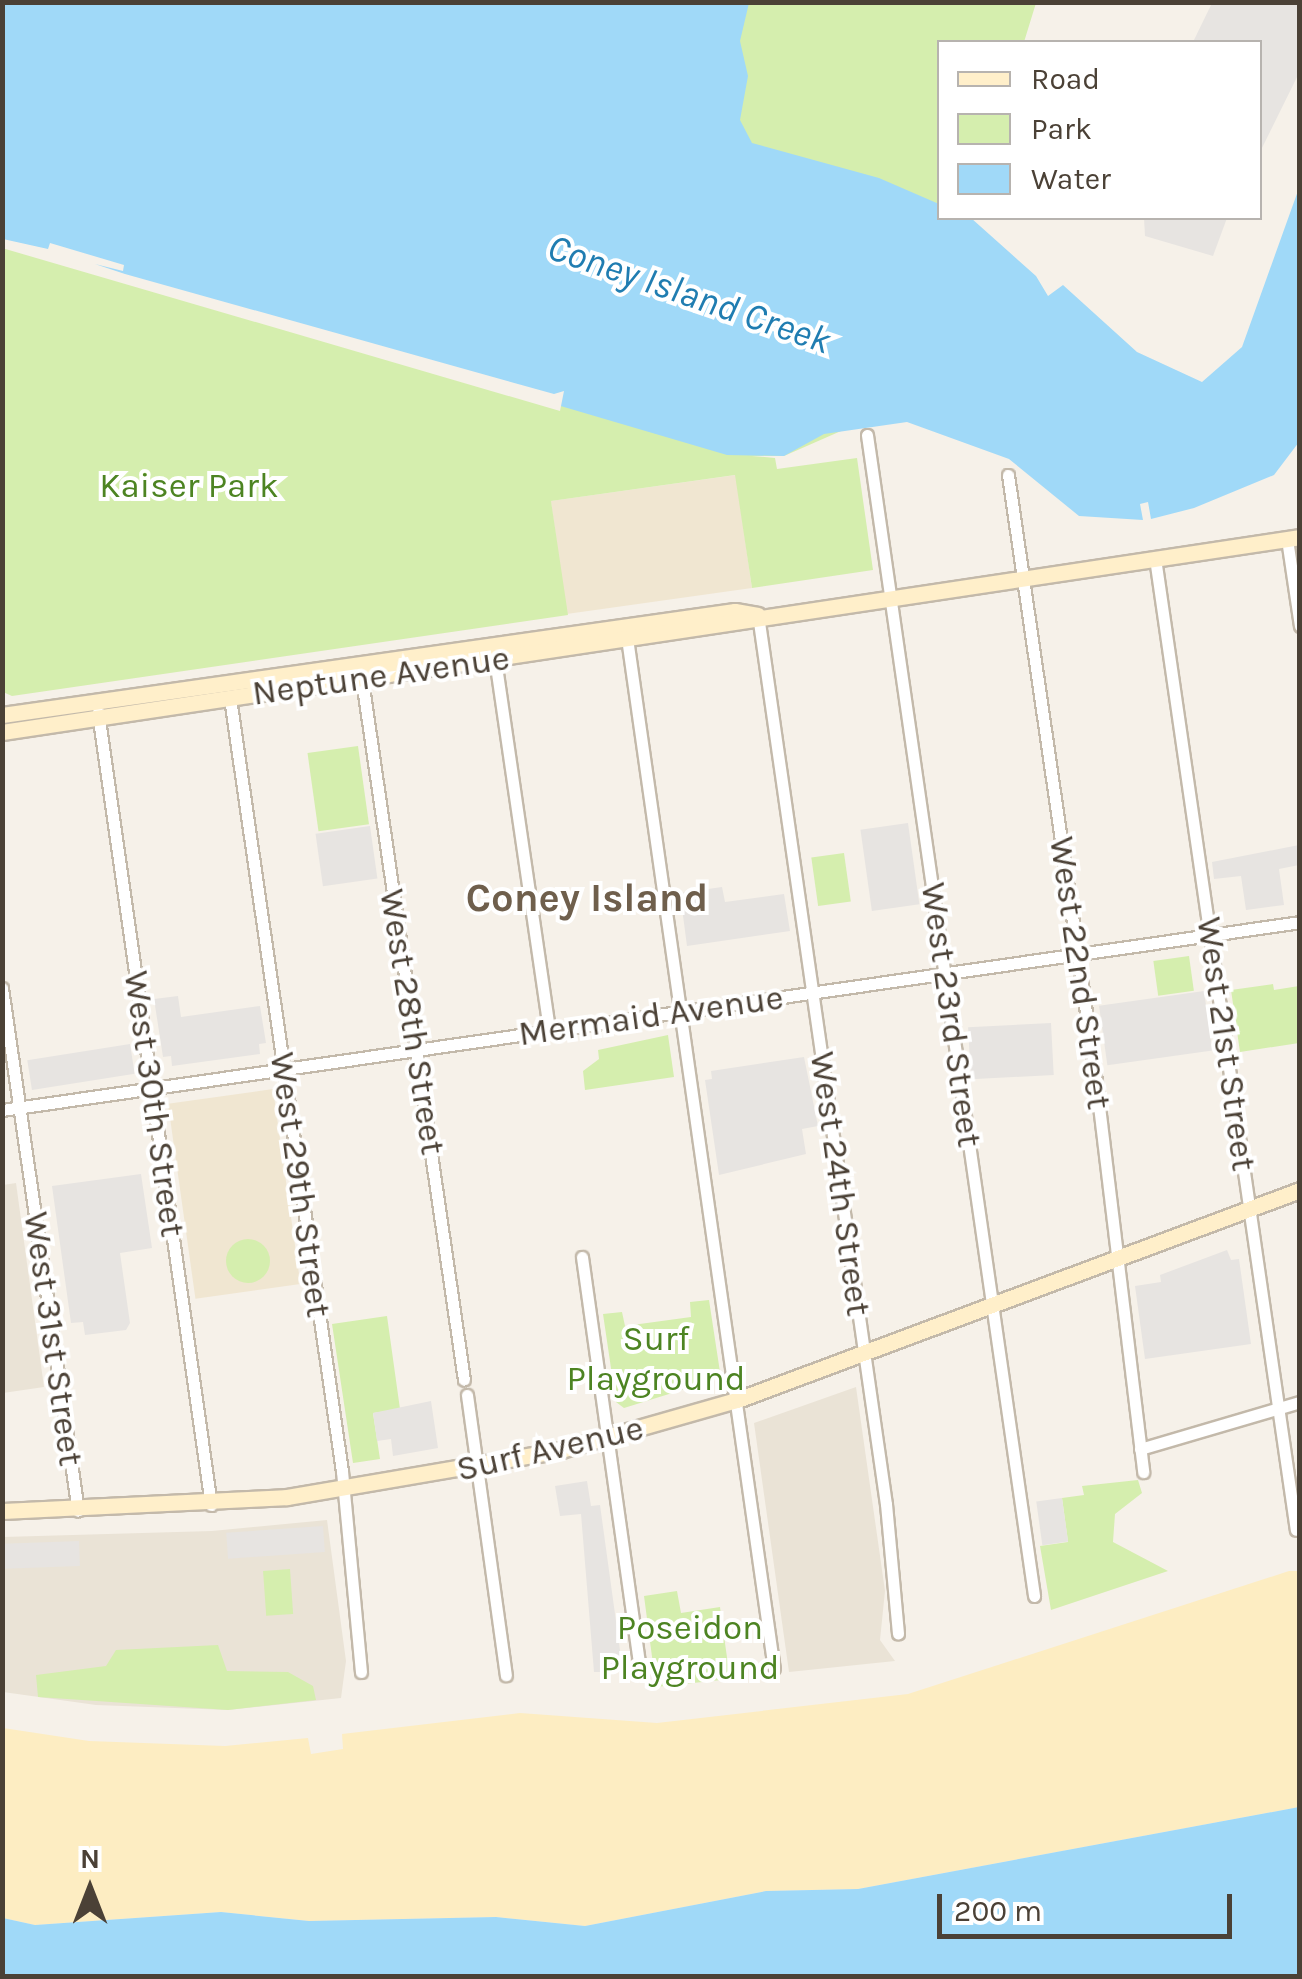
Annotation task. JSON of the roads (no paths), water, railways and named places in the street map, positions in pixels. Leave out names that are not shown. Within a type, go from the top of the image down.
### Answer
[{"type":"main road","name":"Neptune Avenue","points":[[2,732],[98,710],[626,634],[739,625],[758,616],[1293,538]]},
{"type":"main road","name":"Neptune Avenue","points":[[2,715],[230,698],[361,672],[495,659],[626,634]]},
{"type":"main road","name":"Surf Avenue","points":[[2,1511],[78,1512],[343,1491],[477,1468],[607,1438],[737,1400],[1300,1190]]},
{"type":"street","name":"West 23rd Street","points":[[866,434],[1034,1596]]},
{"type":"street","name":"West 22nd Street","points":[[1008,475],[1078,954],[1143,1472]]},
{"type":"street","points":[[1293,538],[1300,626]]},
{"type":"street","name":"West 21st Street","points":[[1155,558],[1296,1530]]},
{"type":"street","name":"West 24th Street","points":[[758,616],[901,1615],[898,1633]]},
{"type":"street","points":[[626,634],[774,1669]]},
{"type":"street","points":[[495,659],[549,1031]]},
{"type":"street","name":"West 28th Street","points":[[361,672],[464,1380]]},
{"type":"street","name":"West 29th Street","points":[[230,698],[343,1491],[361,1672]]},
{"type":"street","name":"West 30th Street","points":[[98,710],[212,1504]]},
{"type":"street","name":"Mermaid Avenue","points":[[2,1110],[1300,922]]},
{"type":"street","name":"West 31st Street","points":[[2,988],[78,1512]]},
{"type":"street","points":[[582,1257],[638,1664]]},
{"type":"street","points":[[467,1395],[506,1675]]},
{"type":"street","points":[[1140,1449],[1300,1402]]},
{"type":"water","name":"Coney Island Creek","points":[[2,3],[749,3],[740,41],[748,76],[740,120],[752,143],[879,178],[937,203],[937,220],[973,220],[1036,276],[1048,296],[1063,285],[1137,352],[1202,382],[1242,347],[1299,188],[1299,442],[1274,475],[1194,508],[1151,519],[1148,502],[1140,504],[1143,520],[1079,516],[1009,459],[907,422],[824,434],[784,456],[727,455],[3,242]]},
{"type":"water","points":[[1299,1807],[1299,1976],[3,1976],[3,1918],[35,1925],[221,1912],[309,1921],[496,1917],[585,1926],[766,1891],[858,1889]]},
{"type":"district","name":"Coney Island","points":[[587,898]]},
{"type":"park label","name":"Kaiser Park","points":[[189,486]]},
{"type":"park label","name":"Surf Playground","points":[[656,1359]]},
{"type":"park label","name":"Poseidon Playground","points":[[690,1648]]}]
